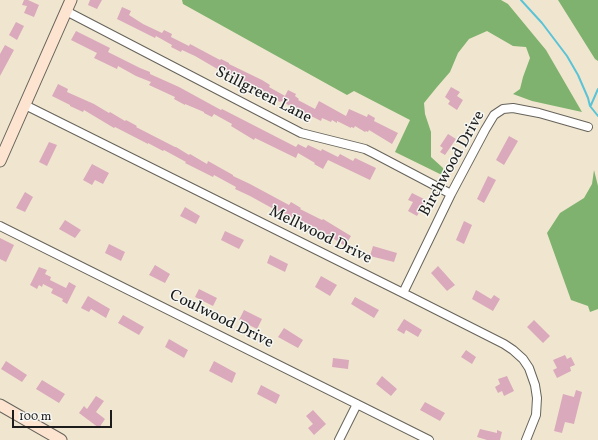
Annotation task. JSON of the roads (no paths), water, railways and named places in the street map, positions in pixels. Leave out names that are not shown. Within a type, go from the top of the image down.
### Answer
[{"type":"street","points":[[0,161],[71,0]]},
{"type":"street","name":"Stillgreen Lane","points":[[66,11],[301,133],[364,149],[374,153],[452,194]]},
{"type":"street","name":"Mellwood Drive","points":[[25,104],[403,293],[513,350],[523,359],[529,368],[533,378],[537,398],[536,415],[526,440]]},
{"type":"street","name":"Birchwood Drive","points":[[403,293],[490,120],[494,116],[504,109],[513,108],[588,127]]},
{"type":"street","name":"Coulwood Drive","points":[[0,226],[428,440]]},
{"type":"street","points":[[339,440],[357,404]]},
{"type":"street","points":[[0,405],[61,440]]},
{"type":"waterway","points":[[521,0],[542,23],[567,56],[578,75],[590,106],[598,116]]},
{"type":"waterway","points":[[591,105],[598,89]]}]
